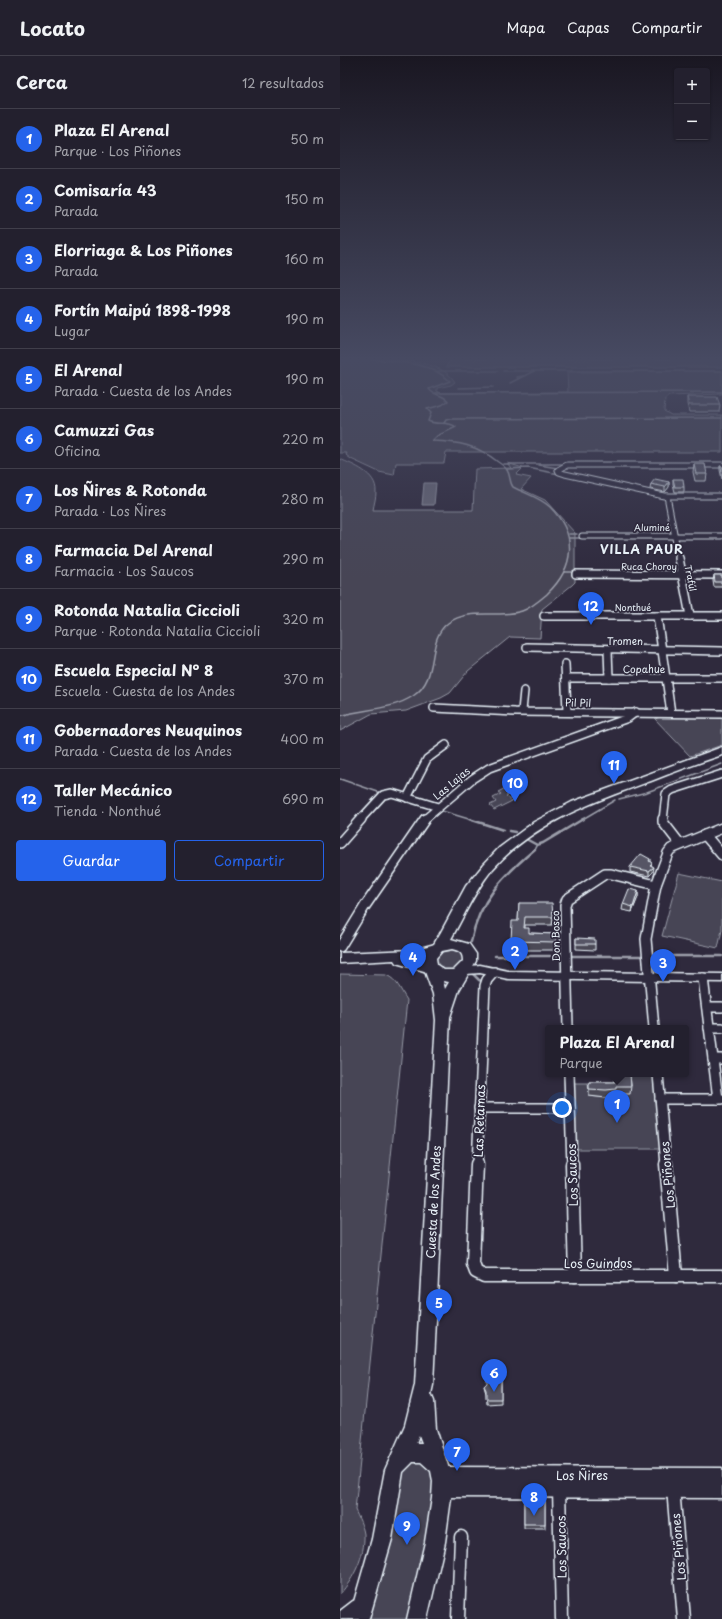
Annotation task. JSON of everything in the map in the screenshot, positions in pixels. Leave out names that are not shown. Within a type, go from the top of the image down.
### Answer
[{"type":"main road","points":[[432,970],[429,958],[447,934],[476,883],[494,860],[512,843],[538,824],[592,798],[722,751]]},
{"type":"main road","points":[[390,957],[432,970],[440,975],[449,976],[464,971],[471,960],[459,934],[460,909]]},
{"type":"main road","points":[[340,958],[417,955],[452,944],[467,950]]},
{"type":"main road","name":"Cuesta de los Andes","points":[[432,970],[440,993],[443,1020],[424,1385],[427,1430],[442,1478]]},
{"type":"main road","name":"Cuesta de los Andes","points":[[443,1020],[450,995],[464,971]]},
{"type":"main road","name":"Cuesta de los Andes","points":[[359,1619],[382,1539],[392,1479],[396,1466],[414,1426],[424,1385]]},
{"type":"main road","points":[[396,1466],[400,1460],[410,1453],[421,1452],[434,1460],[442,1478],[435,1539],[417,1619]]},
{"type":"main road","points":[[345,1619],[354,1613],[366,1597]]},
{"type":"street","points":[[722,465],[570,465],[559,469],[559,472],[565,474],[667,496],[722,496]]},
{"type":"street","name":"Trafúl","points":[[667,496],[690,616]]},
{"type":"street","name":"Aluminé","points":[[582,536],[722,536]]},
{"type":"street","name":"Ruca Choroy","points":[[576,574],[722,575]]},
{"type":"street","name":"Nonthué","points":[[544,616],[722,616]]},
{"type":"street","points":[[657,616],[671,713]]},
{"type":"street","name":"Tromen","points":[[527,647],[608,650],[722,651]]},
{"type":"street","points":[[608,650],[609,678]]},
{"type":"street","points":[[565,664],[567,711]]},
{"type":"street","name":"Copahue","points":[[566,678],[722,678]]},
{"type":"street","points":[[522,711],[524,691]]},
{"type":"street","name":"Pil Pil","points":[[434,708],[722,714]]},
{"type":"street","name":"Las Lajas","points":[[340,947],[365,906],[421,825],[438,808],[472,779],[489,768],[626,719],[636,712]]},
{"type":"street","points":[[407,798],[427,759],[446,745]]},
{"type":"street","points":[[680,844],[663,822],[666,794],[672,790],[722,774]]},
{"type":"street","points":[[340,843],[384,794],[390,792],[438,808]]},
{"type":"street","points":[[654,1025],[646,939],[656,885],[669,851],[680,844],[722,828]]},
{"type":"street","points":[[705,834],[722,855]]},
{"type":"street","name":"Don Bosco","points":[[567,976],[565,905],[568,897],[600,876],[608,873],[656,885]]},
{"type":"street","points":[[467,950],[494,972]]},
{"type":"street","points":[[464,971],[480,969],[508,976],[722,978]]},
{"type":"street","name":"Las Retamas","points":[[476,1272],[473,1264],[485,984],[494,972]]},
{"type":"street","points":[[567,976],[568,1025]]},
{"type":"street","points":[[660,1099],[720,1099],[718,1059],[709,1028],[703,978]]},
{"type":"street","points":[[707,1007],[722,1007]]},
{"type":"street","points":[[709,1028],[722,1028]]},
{"type":"street","name":"Los Saucos","points":[[569,1077],[575,1276]]},
{"type":"street","name":"Los Piñones","points":[[658,1077],[676,1276]]},
{"type":"street","points":[[479,1108],[570,1108]]},
{"type":"street","name":"Los Guindos","points":[[476,1272],[484,1276],[722,1276]]},
{"type":"street","name":"Los Ñires","points":[[442,1478],[559,1483],[673,1483],[722,1476]]},
{"type":"street","name":"Los Saucos","points":[[559,1483],[562,1619]]},
{"type":"street","name":"Los Piñones","points":[[673,1483],[684,1619]]},
{"type":"street","name":"Los Ñires","points":[[673,1483],[722,1490]]},
{"type":"street","points":[[458,1619],[461,1537]]},
{"type":"shaded area","points":[[340,432],[722,432],[722,452],[446,452],[444,463],[396,463],[394,475],[379,472],[351,459],[346,455],[347,453],[340,453]]},
{"type":"shaded area","points":[[340,459],[357,467],[373,480],[376,492],[373,510],[473,510],[475,469],[511,468],[507,463],[523,468],[516,475],[531,478],[521,489],[545,500],[575,533],[575,582],[542,609],[540,638],[510,637],[468,671],[450,693],[441,698],[406,711],[371,714],[340,731]]},
{"type":"shaded area","points":[[663,716],[722,717],[722,745],[690,756],[655,719]]},
{"type":"shaded area","points":[[515,783],[521,789],[506,796],[512,801],[494,810],[490,805],[496,802],[493,798],[501,794],[498,792]]},
{"type":"shaded area","points":[[679,873],[722,882],[722,930],[718,948],[662,936]]},
{"type":"shaded area","points":[[446,948],[457,949],[464,954],[463,965],[451,972],[437,969],[434,957],[437,953]]},
{"type":"shaded area","points":[[340,974],[386,975],[396,982],[407,1000],[355,1510],[364,1534],[364,1542],[358,1566],[350,1581],[340,1594]]},
{"type":"shaded area","points":[[627,1077],[653,1077],[660,1149],[576,1149],[574,1083],[588,1083],[589,1096],[605,1098],[615,1094]]},
{"type":"shaded area","points":[[419,1460],[428,1464],[434,1477],[426,1550],[409,1619],[365,1619],[399,1474],[409,1462]]},
{"type":"water","points":[[424,483],[436,483],[434,505],[422,505]]},
{"type":"building","points":[[694,464],[705,464],[707,474],[696,474]]},
{"type":"building","points":[[655,479],[669,482],[665,487],[651,484]]},
{"type":"building","points":[[673,479],[683,479],[684,487],[675,487]]},
{"type":"building","points":[[714,575],[722,575],[722,582],[715,582]]},
{"type":"building","points":[[641,854],[650,859],[649,861],[652,863],[650,865],[654,867],[649,871],[630,867]]},
{"type":"building","points":[[629,889],[638,891],[633,907],[623,904]]},
{"type":"building","points":[[519,903],[552,903],[553,917],[525,917],[524,928],[529,928],[529,933],[556,934],[556,942],[511,941],[512,921],[518,921]]},
{"type":"building","points":[[576,938],[595,939],[595,944],[576,944]]},
{"type":"building","points":[[615,1077],[630,1077],[631,1086],[616,1086],[616,1089],[606,1090],[589,1089],[589,1082],[615,1082]]},
{"type":"building","points":[[501,1374],[501,1399],[486,1399],[486,1390],[484,1386],[487,1383],[487,1375]]},
{"type":"building","points":[[524,1501],[545,1501],[545,1524],[524,1524]]},
{"type":"waterway","points":[[340,716],[387,707],[405,701],[413,696],[422,688],[427,679],[437,639],[441,630],[448,623],[457,618],[475,614],[513,613],[529,608],[547,594],[556,584],[568,562],[570,551],[569,540],[559,518],[550,507],[513,487],[506,469],[483,452],[475,448],[451,442],[432,441],[437,436],[446,432]]},
{"type":"waterway","points":[[503,464],[565,464]]},
{"type":"waterway","points":[[539,465],[558,468]]},
{"type":"waterway","points":[[507,469],[528,468],[559,474]]},
{"type":"waterway","points":[[569,534],[577,534]]},
{"type":"waterway","points":[[569,538],[584,538]]},
{"type":"waterway","points":[[564,572],[575,572]]},
{"type":"waterway","points":[[619,799],[647,792],[722,764]]},
{"type":"waterway","points":[[340,779],[381,793]]},
{"type":"waterway","points":[[581,820],[615,800]]},
{"type":"waterway","points":[[442,811],[472,820]]},
{"type":"waterway","points":[[469,819],[503,830]]},
{"type":"waterway","points":[[537,845],[543,843],[583,819]]},
{"type":"waterway","points":[[509,831],[515,832]]},
{"type":"waterway","points":[[526,839],[537,845]]},
{"type":"waterway","points":[[471,942],[475,927],[486,901],[503,879],[535,849],[537,845]]},
{"type":"waterway","points":[[495,956],[550,956]]},
{"type":"waterway","points":[[553,956],[563,956]]},
{"type":"waterway","points":[[570,956],[643,956]]},
{"type":"waterway","points":[[652,956],[722,956]]},
{"type":"waterway","points":[[473,974],[479,980],[484,982]]},
{"type":"place","name":"Taller Mecánico","points":[[591,625]]},
{"type":"place","name":"Gobernadores Neuquinos","points":[[614,784]]},
{"type":"place","name":"Escuela Especial N° 8","points":[[515,802]]},
{"type":"place","name":"Comisaría 43","points":[[515,970]]},
{"type":"place","name":"Fortín Maipú 1898-1998","points":[[413,976]]},
{"type":"place","name":"Elorriaga & Los Piñones","points":[[663,982]]},
{"type":"place","name":"Plaza El Arenal","points":[[617,1123]]},
{"type":"place","name":"El Arenal","points":[[439,1322]]},
{"type":"place","name":"Camuzzi Gas","points":[[494,1392]]},
{"type":"place","name":"Los Ñires & Rotonda","points":[[457,1471]]},
{"type":"place","name":"Farmacia Del Arenal","points":[[534,1516]]},
{"type":"place","name":"Rotonda Natalia Ciccioli","points":[[407,1545]]},
{"type":"district","name":"VILLA PAUR","points":[[642,549]]}]
